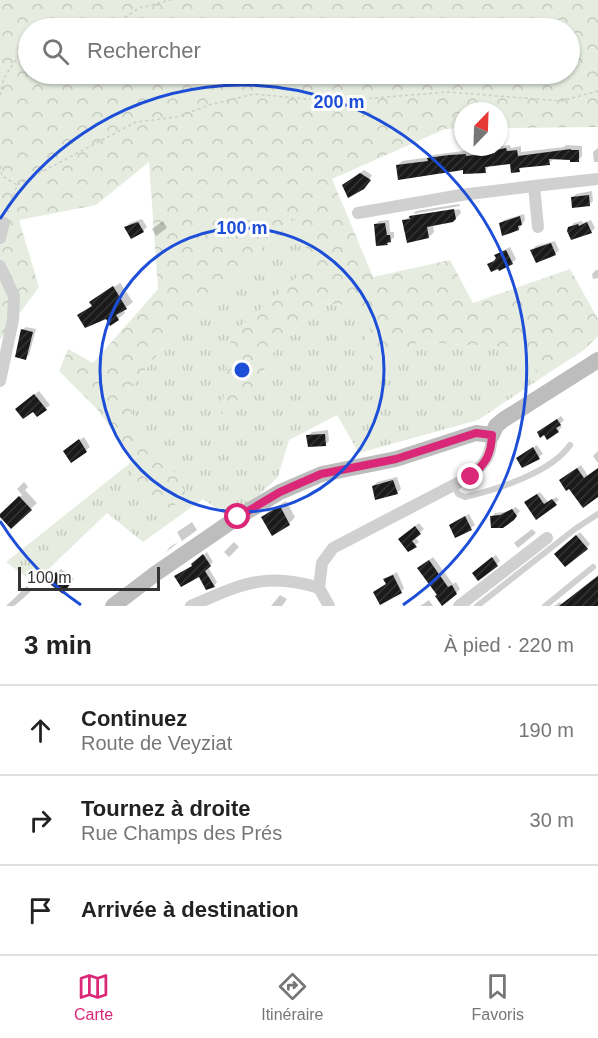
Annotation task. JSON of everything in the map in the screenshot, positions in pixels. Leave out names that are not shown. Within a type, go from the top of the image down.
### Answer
[{"type":"street","points":[[358,213],[461,195],[598,179]]},
{"type":"street","points":[[534,186],[538,226]]},
{"type":"street","points":[[0,237],[4,223]]},
{"type":"street","points":[[0,266],[14,296],[13,320],[0,381]]},
{"type":"street","points":[[329,606],[319,588],[322,563],[333,548],[471,477],[486,462],[492,448],[492,435],[496,426],[598,360]]},
{"type":"street","points":[[113,606],[238,517],[280,492],[321,474],[396,459],[476,433],[492,435]]},
{"type":"street","points":[[459,606],[547,538]]},
{"type":"street","points":[[191,606],[241,585],[269,580],[295,580],[319,588]]},
{"type":"lane","points":[[454,486],[459,494],[465,497],[509,483],[561,457],[570,445]]},
{"type":"lane","points":[[477,606],[575,529],[598,514]]},
{"type":"lane","points":[[545,606],[593,567]]},
{"type":"path","points":[[124,18],[139,8],[171,0]]},
{"type":"path","points":[[0,95],[4,78],[18,56]]},
{"type":"path","points":[[4,223],[17,185],[136,122],[177,117],[209,105],[254,94],[349,100],[448,92],[561,101],[598,91]]},
{"type":"path","points":[[0,166],[1,176],[17,185]]},
{"type":"green space","points":[[0,0],[598,0],[598,127],[508,128],[508,102],[454,102],[454,128],[445,129],[332,179],[373,277],[450,260],[473,303],[570,269],[598,319],[598,336],[584,350],[541,378],[519,348],[418,342],[376,367],[362,344],[370,329],[359,306],[320,303],[274,351],[256,387],[221,415],[232,334],[295,280],[307,250],[294,216],[167,343],[126,393],[136,425],[165,457],[186,493],[171,509],[131,490],[134,460],[98,410],[59,371],[68,349],[93,363],[158,289],[149,162],[96,205],[19,220],[39,287],[0,340]]},
{"type":"green space","points":[[294,216],[308,250],[295,280],[232,334],[256,387],[274,351],[320,303],[359,306],[371,329],[376,367],[418,342],[519,348],[541,378],[478,420],[359,453],[337,415],[289,440],[278,477],[233,520],[203,499],[143,542],[107,513],[34,583],[6,562],[134,460],[165,457],[136,425],[126,393],[167,343]]},
{"type":"building","points":[[571,149],[579,150],[579,162],[549,159],[550,165],[519,168],[520,172],[511,173],[510,164],[485,167],[486,173],[463,174],[463,170],[398,180],[396,165],[428,161],[427,158],[449,155],[508,156],[508,151],[517,150],[518,156]]},
{"type":"building","points":[[360,173],[371,180],[364,189],[348,198],[342,185]]},
{"type":"building","points":[[589,195],[590,206],[572,208],[571,197]]},
{"type":"building","points":[[454,209],[456,219],[453,222],[427,227],[429,238],[407,243],[402,220],[410,219],[409,216]]},
{"type":"building","points":[[520,216],[522,225],[518,226],[519,230],[502,236],[499,223]]},
{"type":"building","points":[[138,222],[144,232],[131,239],[124,227]]},
{"type":"building","points":[[587,222],[592,233],[571,240],[567,231],[568,227],[578,224],[579,226]]},
{"type":"building","points":[[385,223],[391,242],[387,243],[388,245],[376,246],[374,224]]},
{"type":"building","points":[[551,243],[556,255],[536,263],[530,250]]},
{"type":"building","points":[[506,250],[513,264],[491,272],[487,264],[494,261],[496,258],[494,255]]},
{"type":"building","points":[[113,286],[127,309],[116,315],[119,320],[110,326],[106,319],[85,328],[77,315],[92,306],[89,302]]},
{"type":"building","points":[[21,329],[33,332],[26,360],[15,357]]},
{"type":"building","points":[[34,394],[47,410],[37,417],[33,412],[23,419],[15,409]]},
{"type":"building","points":[[557,419],[561,425],[556,428],[559,432],[547,440],[544,435],[540,438],[537,432]]},
{"type":"building","points":[[325,434],[326,446],[308,447],[306,435]]},
{"type":"building","points":[[79,439],[87,452],[71,463],[63,451]]},
{"type":"building","points":[[533,447],[540,459],[522,468],[516,458]]},
{"type":"building","points":[[577,468],[584,478],[598,468],[598,497],[583,508],[569,489],[566,491],[559,480]]},
{"type":"building","points":[[393,480],[398,494],[375,500],[372,486]]},
{"type":"building","points":[[537,494],[544,504],[552,499],[557,505],[536,520],[524,502]]},
{"type":"building","points":[[19,496],[32,510],[11,529],[0,514]]},
{"type":"building","points":[[280,506],[290,525],[272,536],[261,517]]},
{"type":"building","points":[[512,509],[517,516],[514,520],[503,528],[491,528],[490,516],[500,515]]},
{"type":"building","points":[[465,516],[472,530],[455,538],[449,525]]},
{"type":"building","points":[[415,526],[421,534],[412,541],[417,547],[408,552],[398,539]]},
{"type":"building","points":[[576,535],[588,549],[565,567],[554,554]]},
{"type":"building","points":[[203,554],[211,566],[205,571],[215,587],[206,590],[199,577],[181,587],[174,576],[192,566],[191,564]]},
{"type":"building","points":[[492,557],[498,566],[478,581],[472,573]]},
{"type":"building","points":[[429,560],[448,587],[452,585],[457,594],[442,606],[435,596],[437,595],[417,568]]},
{"type":"building","points":[[56,572],[71,583],[63,594],[47,582]]},
{"type":"building","points":[[393,575],[402,593],[380,605],[373,592],[386,584],[383,579]]},
{"type":"building","points":[[598,576],[598,606],[559,606]]},
{"type":"route","points":[[238,517],[280,492],[321,474],[396,459],[476,433],[489,433],[492,435],[492,448],[486,462],[471,477]]}]
